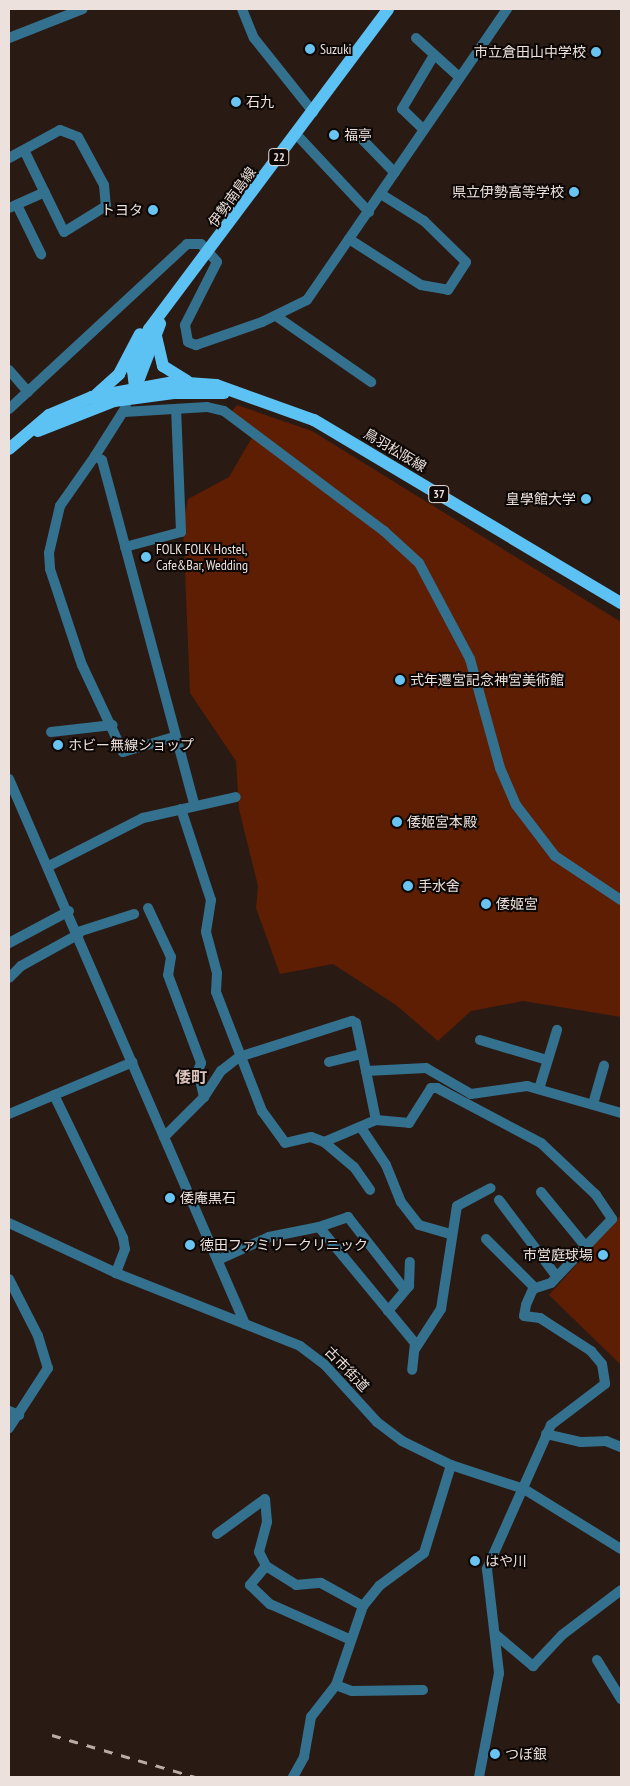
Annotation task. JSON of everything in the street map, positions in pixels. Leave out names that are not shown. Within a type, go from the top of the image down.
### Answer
[{"type":"main road","name":"伊勢南島線","points":[[133,393],[133,371],[140,344],[211,252],[388,9]]},
{"type":"main road","name":"伊勢南島線","points":[[133,393],[170,304]]},
{"type":"main road","points":[[92,397],[119,374],[136,339],[170,304]]},
{"type":"main road","points":[[156,334],[163,366],[192,383]]},
{"type":"main road","name":"鳥羽松阪線","points":[[133,393],[192,383],[251,396],[314,420],[621,603]]},
{"type":"main road","name":"鳥羽松阪線","points":[[133,393],[203,392],[251,396]]},
{"type":"main road","points":[[9,448],[49,415],[92,397],[133,393]]},
{"type":"main road","points":[[9,448],[54,422],[133,393]]},
{"type":"street","points":[[9,38],[83,9]]},
{"type":"street","points":[[242,9],[254,38],[313,112]]},
{"type":"street","points":[[9,409],[187,244],[201,244],[211,252],[217,262],[185,326],[188,342],[196,345],[276,316],[307,300],[369,212],[458,76],[506,9]]},
{"type":"street","points":[[416,38],[458,76]]},
{"type":"street","points":[[423,129],[402,109],[434,55]]},
{"type":"street","points":[[9,158],[60,130],[78,137],[104,185],[106,206],[64,232],[24,150]]},
{"type":"street","points":[[296,134],[369,212]]},
{"type":"street","points":[[357,134],[395,173]]},
{"type":"street","points":[[42,254],[13,206],[45,192]]},
{"type":"street","points":[[349,239],[421,285],[448,290],[466,262],[424,221],[381,194]]},
{"type":"street","points":[[276,316],[371,382]]},
{"type":"street","points":[[9,370],[28,392]]},
{"type":"street","points":[[133,393],[124,412],[60,506],[49,553],[50,569],[82,665],[113,726],[123,752],[174,738]]},
{"type":"street","points":[[124,412],[207,407],[224,411],[384,530],[420,563],[470,659],[500,768],[516,805],[555,856],[621,900]]},
{"type":"street","points":[[125,547],[181,532],[176,410]]},
{"type":"street","points":[[95,456],[102,460],[174,738],[195,806]]},
{"type":"street","points":[[51,732],[113,726]]},
{"type":"street","points":[[9,780],[50,866],[245,1324]]},
{"type":"street","points":[[50,866],[144,818],[236,797]]},
{"type":"street","points":[[181,809],[211,900],[206,932],[217,973],[216,992],[237,1038],[239,1057],[262,1111],[285,1143],[311,1137],[324,1142],[354,1167],[370,1190]]},
{"type":"street","points":[[148,908],[171,957],[168,975],[202,1063],[198,1071],[204,1097]]},
{"type":"street","points":[[9,944],[69,911]]},
{"type":"street","points":[[9,978],[21,966],[78,933],[134,914]]},
{"type":"street","points":[[164,1137],[204,1097],[221,1071],[239,1057],[352,1021],[356,1023],[376,1120]]},
{"type":"street","points":[[539,1089],[557,1030]]},
{"type":"street","points":[[480,1040],[547,1060]]},
{"type":"street","points":[[329,1062],[362,1054]]},
{"type":"street","points":[[9,1114],[133,1062]]},
{"type":"street","points":[[593,1104],[604,1066]]},
{"type":"street","points":[[366,1071],[426,1068],[461,1090],[480,1095],[514,1085],[539,1089],[621,1113]]},
{"type":"street","points":[[324,1142],[362,1129],[376,1120],[409,1123],[431,1088],[437,1088],[541,1143],[570,1166],[610,1212],[612,1219],[557,1277],[535,1288],[524,1316],[540,1318],[572,1336],[597,1358],[605,1376],[605,1384],[565,1411],[546,1434],[487,1569],[495,1634],[498,1686],[479,1777]]},
{"type":"street","points":[[54,1095],[123,1238],[125,1249],[116,1273]]},
{"type":"street","points":[[362,1129],[386,1165],[401,1202],[419,1225],[451,1234]]},
{"type":"street","points":[[412,1370],[416,1350],[441,1309],[451,1234],[458,1206],[491,1188]]},
{"type":"street","points":[[541,1192],[586,1247]]},
{"type":"street","points":[[499,1200],[557,1277]]},
{"type":"street","points":[[218,1260],[269,1237],[319,1227],[348,1217],[406,1290]]},
{"type":"street","name":"古市街道","points":[[9,1223],[116,1273],[245,1324],[314,1355],[376,1422],[451,1465],[524,1488],[621,1549]]},
{"type":"street","points":[[319,1227],[388,1311],[416,1350]]},
{"type":"street","points":[[486,1239],[535,1288]]},
{"type":"street","points":[[388,1311],[406,1290],[410,1262]]},
{"type":"street","points":[[9,1279],[38,1336],[48,1368],[9,1428]]},
{"type":"street","points":[[9,1411],[19,1415]]},
{"type":"street","points":[[546,1434],[581,1442],[606,1441],[621,1447]]},
{"type":"street","points":[[293,1777],[304,1757],[311,1717],[336,1685],[349,1639],[362,1606],[379,1586],[424,1553],[451,1465]]},
{"type":"street","points":[[216,1534],[266,1498],[267,1522],[259,1552],[266,1566],[296,1585],[321,1583],[362,1606]]},
{"type":"street","points":[[266,1566],[250,1584],[270,1604],[349,1639]]},
{"type":"street","points":[[495,1634],[533,1666],[562,1635],[621,1590]]},
{"type":"street","points":[[597,1660],[621,1699]]},
{"type":"street","points":[[336,1685],[352,1691],[423,1690]]},
{"type":"shaded area","points":[[237,405],[312,431],[621,622],[621,1017],[523,1001],[471,1011],[438,1041],[396,1005],[333,964],[280,974],[256,908],[258,886],[239,809],[236,761],[190,693],[183,524],[188,499],[229,477],[254,434],[228,416]]},
{"type":"shaded area","name":"市営庭球場","points":[[621,1215],[621,1365],[549,1295]]},
{"type":"railway","points":[[52,1735],[196,1777]]},
{"type":"place","name":"Suzuki","points":[[310,49]]},
{"type":"place","name":"市立倉田山中学校","points":[[596,52]]},
{"type":"place","name":"石九","points":[[236,102]]},
{"type":"place","name":"福亭","points":[[334,135]]},
{"type":"place","name":"県立伊勢高等学校","points":[[574,192]]},
{"type":"place","name":"トヨタ","points":[[153,210]]},
{"type":"place","name":"皇學館大学","points":[[586,499]]},
{"type":"place","name":"FOLK FOLK Hostel, Cafe&Bar, Wedding","points":[[146,557]]},
{"type":"place","name":"式年遷宮記念神宮美術館","points":[[400,680]]},
{"type":"place","name":"ホビー無線ショップ","points":[[58,745]]},
{"type":"place","name":"倭姬宮本殿","points":[[397,822]]},
{"type":"place","name":"手水舍","points":[[408,886]]},
{"type":"place","name":"倭姬宮","points":[[486,904]]},
{"type":"place","name":"倭庵黒石","points":[[170,1198]]},
{"type":"place","name":"徳田ファミリークリニック","points":[[190,1245]]},
{"type":"place","name":"市営庭球場","points":[[603,1255]]},
{"type":"place","name":"はや川","points":[[475,1561]]},
{"type":"place","name":"つぼ銀","points":[[495,1754]]},
{"type":"district","name":"倭町","points":[[191,1077]]}]
